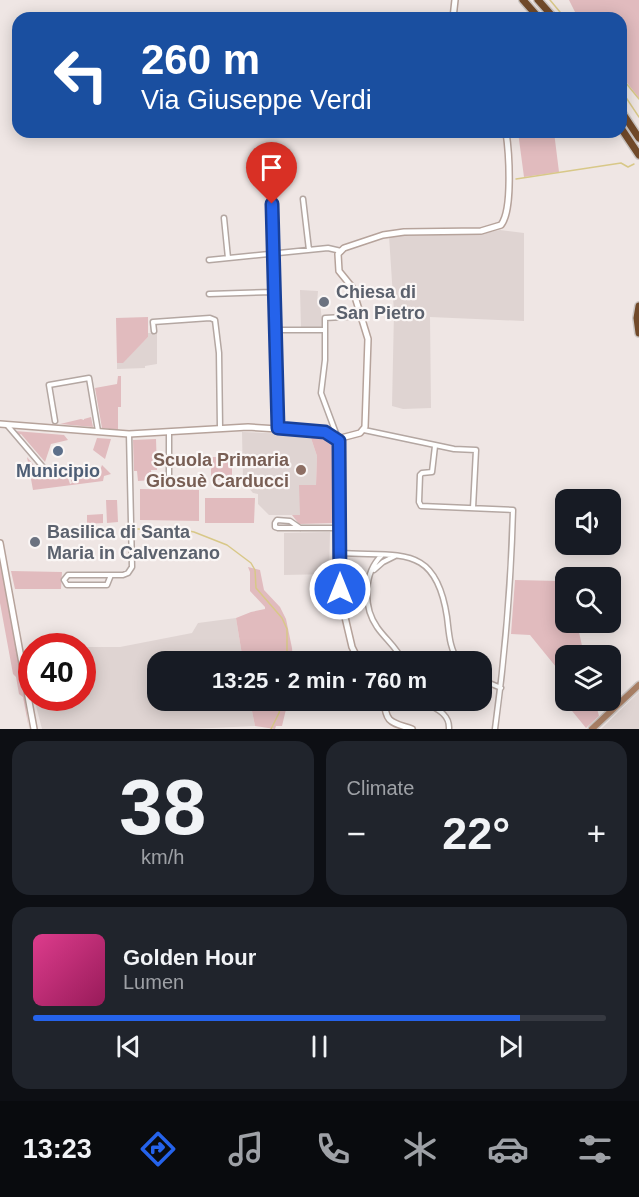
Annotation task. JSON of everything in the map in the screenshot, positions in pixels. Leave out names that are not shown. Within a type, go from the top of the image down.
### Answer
[{"type":"highway","points":[[524,0],[533,12]]},
{"type":"highway","points":[[538,0],[549,12]]},
{"type":"highway","points":[[627,113],[639,130]]},
{"type":"highway","points":[[627,120],[639,138]]},
{"type":"highway","points":[[627,137],[639,155]]},
{"type":"highway","points":[[639,306],[637,318],[639,333]]},
{"type":"main road","points":[[592,729],[639,685]]},
{"type":"street","points":[[209,260],[331,248],[341,250],[374,237],[404,231],[481,231],[498,227],[503,224],[506,215],[509,160],[507,138]]},
{"type":"street","points":[[303,199],[309,250]]},
{"type":"street","points":[[272,204],[278,428]]},
{"type":"street","points":[[224,218],[228,258]]},
{"type":"street","points":[[341,250],[337,260],[339,271],[352,287],[369,345],[364,430]]},
{"type":"street","points":[[209,294],[274,292]]},
{"type":"street","points":[[354,651],[350,643],[341,598],[338,438],[321,393],[325,360],[325,318],[362,316]]},
{"type":"street","points":[[153,331],[153,322],[210,318],[215,320],[219,353],[220,428]]},
{"type":"street","points":[[275,330],[325,330]]},
{"type":"street","points":[[55,420],[50,385],[89,378],[98,431]]},
{"type":"street","points":[[3,424],[129,434],[220,428],[278,428],[325,432],[338,438],[364,430],[435,446],[476,450],[473,508]]},
{"type":"street","points":[[3,424],[43,467]]},
{"type":"street","points":[[169,432],[169,476]]},
{"type":"street","points":[[111,575],[107,585],[67,585],[64,580],[68,575],[111,575],[123,575],[128,573],[132,567],[129,434]]},
{"type":"street","points":[[435,446],[432,472],[422,473],[420,476],[419,504],[513,510],[510,589],[495,729]]},
{"type":"street","points":[[300,528],[288,520],[277,520],[275,523],[278,528],[300,528],[340,528]]},
{"type":"street","points":[[0,543],[34,729]]},
{"type":"street","points":[[340,554],[397,556],[418,560],[431,570],[444,599],[453,651]]},
{"type":"street","points":[[365,555],[372,559],[374,568]]},
{"type":"street","points":[[380,564],[382,555]]},
{"type":"street","points":[[382,555],[374,568],[367,591],[370,613],[378,629],[398,651]]},
{"type":"street","points":[[372,573],[380,564],[397,556]]},
{"type":"street","points":[[492,684],[501,688]]},
{"type":"street","points":[[385,711],[389,720],[412,729]]},
{"type":"street","points":[[439,711],[446,715],[449,729]]},
{"type":"shaded area","points":[[569,0],[639,0],[639,98],[627,83],[627,12],[575,12]]},
{"type":"shaded area","points":[[519,138],[555,138],[559,172],[524,177]]},
{"type":"shaded area","points":[[500,230],[524,233],[524,321],[430,317],[431,408],[403,409],[392,406],[394,312],[389,236],[480,234]]},
{"type":"shaded area","points":[[300,290],[318,291],[317,303],[320,304],[323,327],[301,328]]},
{"type":"shaded area","points":[[148,317],[148,337],[123,363],[117,363],[116,318]]},
{"type":"shaded area","points":[[148,333],[157,333],[157,364],[145,366],[145,368],[117,369],[117,363],[123,362],[148,337]]},
{"type":"shaded area","points":[[118,376],[121,376],[121,407],[118,407],[118,430],[102,428],[95,388],[117,384]]},
{"type":"shaded area","points":[[91,417],[93,427],[60,424],[84,420]]},
{"type":"shaded area","points":[[15,431],[64,435],[68,440],[51,444],[45,462],[21,434],[18,436]]},
{"type":"shaded area","points":[[242,432],[310,435],[317,456],[316,485],[300,515],[269,515],[258,504],[258,494],[253,493],[243,481]]},
{"type":"shaded area","points":[[310,435],[330,437],[338,453],[335,523],[299,524],[292,515],[300,515],[299,485],[316,485],[317,456]]},
{"type":"shaded area","points":[[97,438],[111,439],[105,459],[93,450]]},
{"type":"shaded area","points":[[156,439],[157,470],[151,470],[152,480],[138,481],[137,471],[134,471],[133,440]]},
{"type":"shaded area","points":[[27,457],[41,474],[48,468],[58,466],[70,484],[71,480],[95,476],[97,478],[102,465],[111,474],[104,476],[103,481],[33,490]]},
{"type":"shaded area","points":[[211,457],[232,457],[232,479],[211,480]]},
{"type":"shaded area","points":[[140,489],[199,490],[199,521],[140,520]]},
{"type":"shaded area","points":[[205,498],[255,498],[254,523],[205,523]]},
{"type":"shaded area","points":[[106,500],[117,500],[118,522],[107,523]]},
{"type":"shaded area","points":[[103,514],[103,523],[87,524],[87,515]]},
{"type":"shaded area","points":[[330,532],[329,574],[284,575],[284,533]]},
{"type":"shaded area","points":[[0,554],[18,651],[18,688],[16,677],[13,674],[0,603]]},
{"type":"shaded area","points":[[248,567],[260,570],[264,590],[280,607],[286,619],[292,651],[241,651],[236,618],[265,609],[250,591]]},
{"type":"shaded area","points":[[11,571],[62,572],[61,589],[15,589]]},
{"type":"shaded area","points":[[515,580],[555,581],[555,633],[579,633],[582,645],[555,645],[555,666],[530,635],[511,634]]},
{"type":"shaded area","points":[[236,618],[241,651],[147,651],[147,711],[252,711],[255,726],[190,729],[42,729],[37,711],[96,711],[96,647],[120,647],[192,633],[198,623]]},
{"type":"shaded area","points":[[639,692],[639,729],[601,729],[621,711]]},
{"type":"shaded area","points":[[252,711],[286,711],[282,726],[276,726],[275,729],[255,726]]},
{"type":"shaded area","points":[[572,711],[598,711],[599,716],[586,728]]},
{"type":"waterway","points":[[550,0],[560,12]]},
{"type":"waterway","points":[[627,84],[639,99]]},
{"type":"waterway","points":[[627,99],[639,117]]},
{"type":"waterway","points":[[516,179],[621,163],[628,167],[634,164]]},
{"type":"waterway","points":[[138,529],[179,529],[194,532],[227,545],[251,563],[255,570],[256,588],[282,618],[287,629],[287,651]]},
{"type":"waterway","points":[[271,729],[279,711]]},
{"type":"place","name":"Chiesa di San Pietro","points":[[324,302]]},
{"type":"place","name":"Municipio","points":[[58,451]]},
{"type":"place","name":"Scuola Primaria Giosuè Carducci","points":[[301,470]]},
{"type":"place","name":"Basilica di Santa Maria in Calvenzano","points":[[35,542]]},
{"type":"route","points":[[272,204],[278,428],[325,432],[339,441],[340,589]]}]
